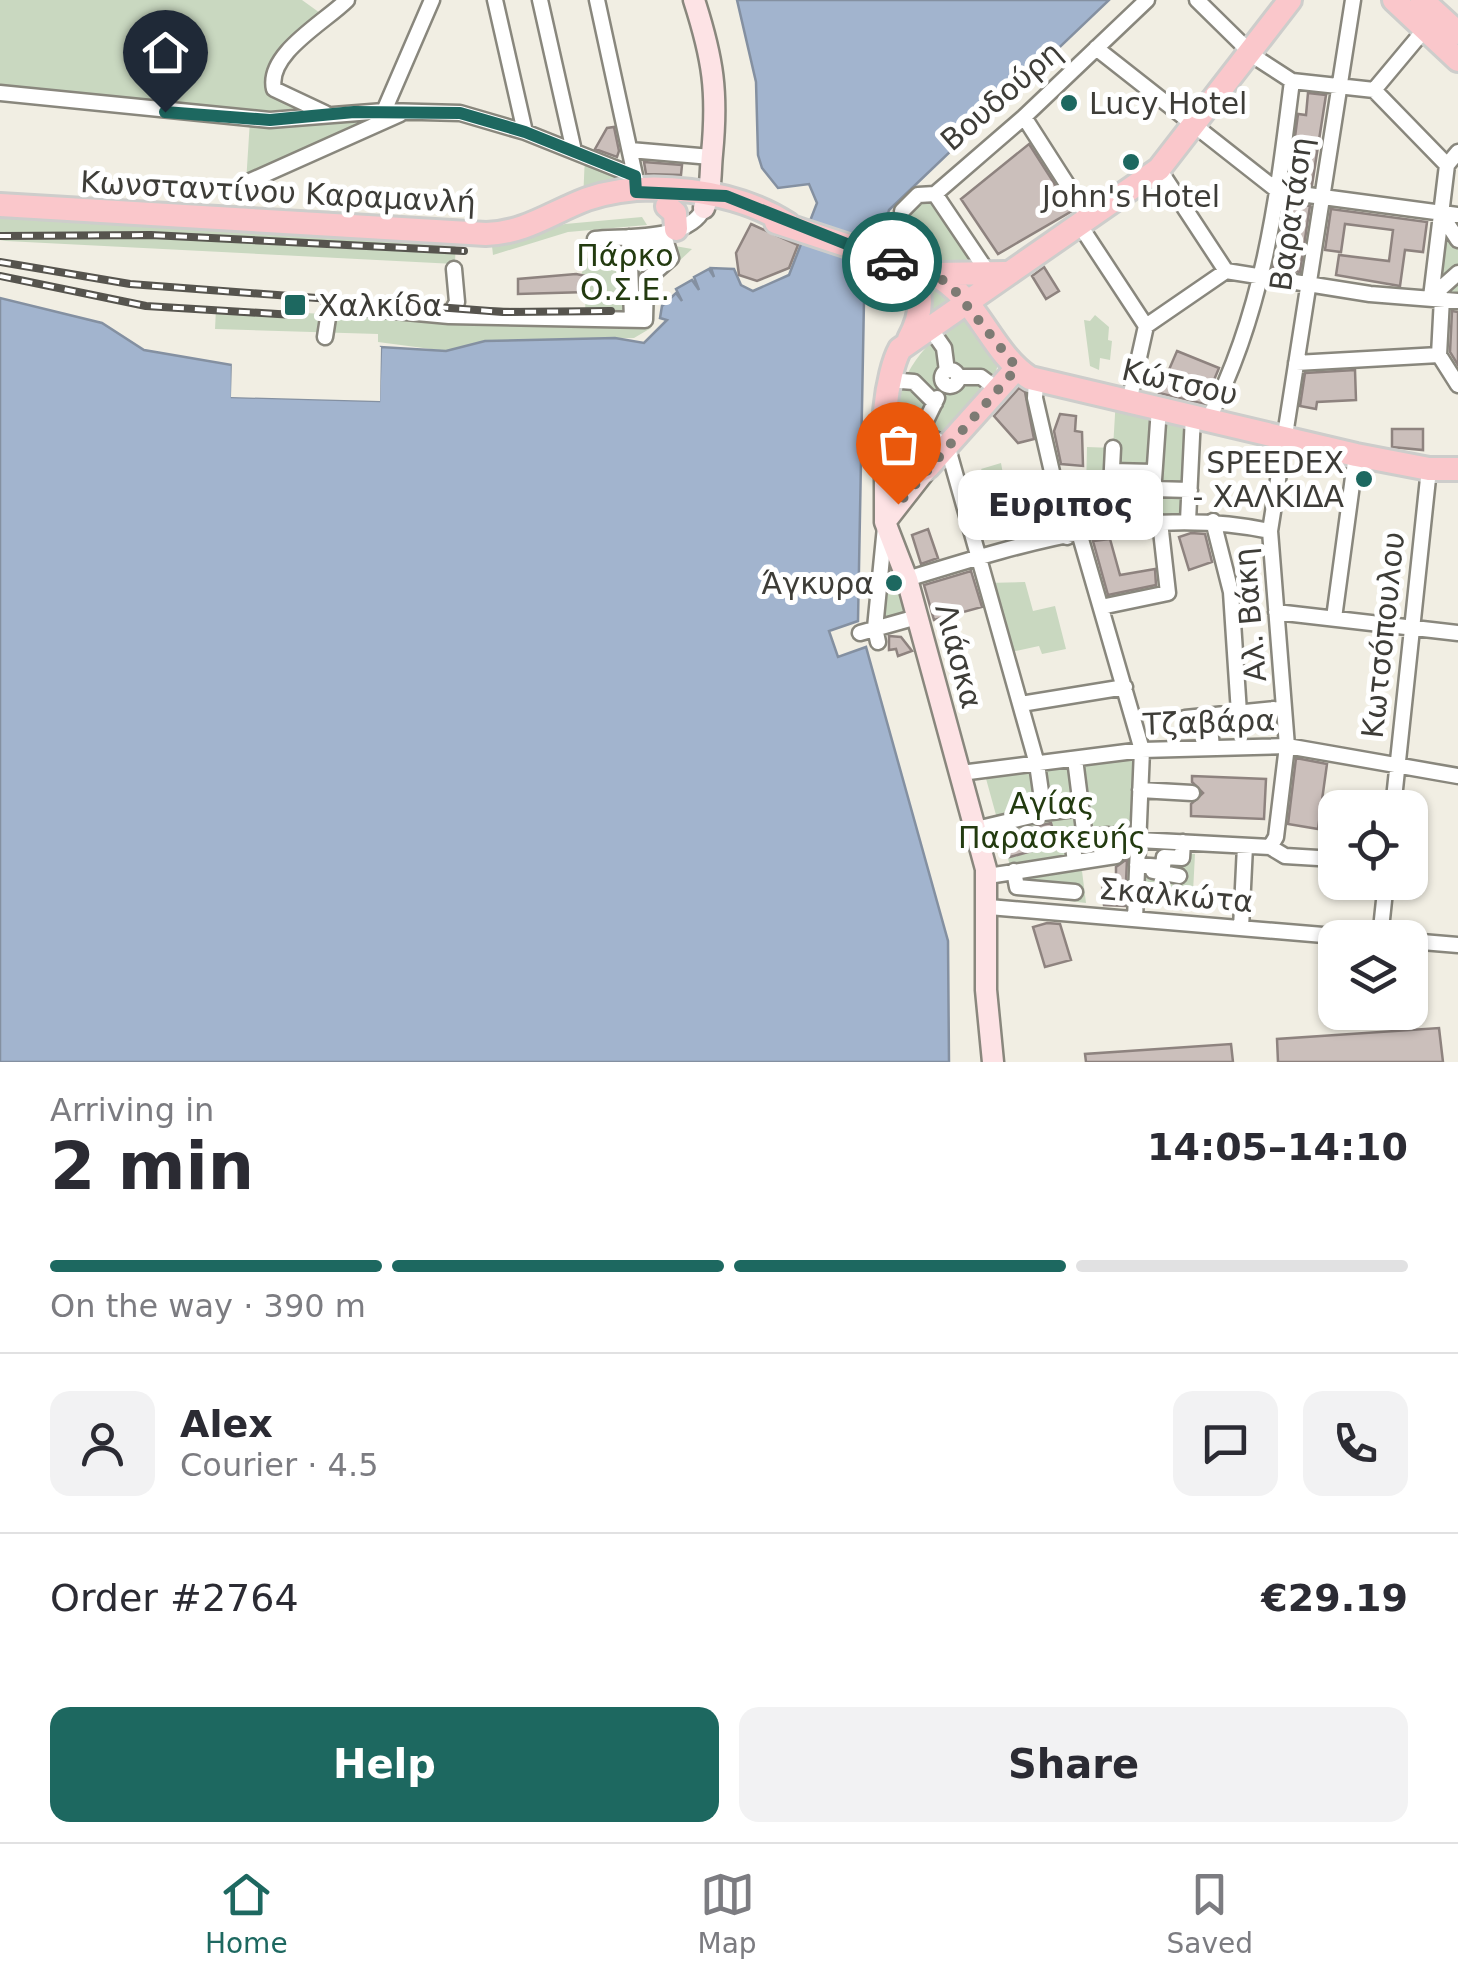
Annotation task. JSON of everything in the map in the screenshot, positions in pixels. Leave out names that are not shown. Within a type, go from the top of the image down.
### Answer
[{"type":"main road","points":[[909,339],[966,302],[999,274],[1159,170],[1290,0]]},
{"type":"main road","points":[[1394,0],[1434,12],[1458,33]]},
{"type":"main road","points":[[1434,12],[1458,60]]},
{"type":"main road","name":"Κωνσταντίνου Καραμανλή","points":[[550,218],[594,197],[636,184],[705,197],[905,267]]},
{"type":"main road","name":"Κωνσταντίνου Καραμανλή","points":[[0,205],[486,234],[612,207],[667,206],[705,197]]},
{"type":"main road","points":[[667,206],[675,213],[676,229]]},
{"type":"main road","points":[[905,267],[999,274]]},
{"type":"main road","points":[[885,444],[891,466],[901,474],[913,475],[928,467],[997,388],[1027,374],[966,302],[905,267]]},
{"type":"main road","name":"Λιάσκα","points":[[885,444],[892,363],[909,339],[920,312],[905,267]]},
{"type":"main road","name":"Κώτσου","points":[[1027,374],[1356,455],[1429,469],[1458,469]]},
{"type":"street","points":[[325,113],[274,89],[271,78],[279,61],[348,0]]},
{"type":"street","points":[[384,111],[432,0]]},
{"type":"street","points":[[495,0],[525,132]]},
{"type":"street","points":[[540,0],[574,151]]},
{"type":"street","points":[[596,0],[636,184]]},
{"type":"street","points":[[630,241],[698,219],[705,197],[716,78],[694,0]]},
{"type":"street","name":"Βουδούρη","points":[[905,267],[900,215],[918,195],[935,194],[1024,117],[1147,0]]},
{"type":"street","points":[[1197,0],[1250,52],[1292,81],[1374,90],[1446,165]]},
{"type":"street","name":"Βαρατάση","points":[[1285,437],[1352,0]]},
{"type":"street","points":[[1374,90],[1434,12]]},
{"type":"street","points":[[1096,48],[1278,191],[1458,215]]},
{"type":"street","points":[[1188,520],[1200,418],[1238,361],[1262,275],[1292,81]]},
{"type":"street","points":[[0,93],[270,120],[325,113],[460,113],[574,151],[636,184]]},
{"type":"street","points":[[246,183],[401,114]]},
{"type":"street","points":[[1024,117],[1146,326]]},
{"type":"street","points":[[630,150],[711,158]]},
{"type":"street","points":[[1458,152],[1446,165],[1436,298],[1439,355],[1458,385]]},
{"type":"street","points":[[1159,170],[1226,271]]},
{"type":"street","name":"Βουδούρη","points":[[935,194],[999,274]]},
{"type":"street","points":[[1441,213],[1458,240]]},
{"type":"street","points":[[325,337],[330,306],[450,316],[645,320],[646,280],[671,258],[666,242],[595,239]]},
{"type":"street","points":[[630,241],[632,318]]},
{"type":"street","points":[[450,316],[457,302],[454,269]]},
{"type":"street","points":[[1129,402],[1146,326],[1226,271],[1370,294],[1458,301]]},
{"type":"street","points":[[1436,298],[1458,273]]},
{"type":"street","points":[[921,432],[950,378],[944,348],[930,328]]},
{"type":"street","points":[[1296,363],[1439,355]]},
{"type":"street","points":[[1027,374],[1142,750],[1135,919]]},
{"type":"street","points":[[950,378],[981,377],[997,388]]},
{"type":"street","points":[[888,380],[914,382],[933,407]]},
{"type":"street","points":[[1101,606],[1168,592],[1153,489],[1159,408]]},
{"type":"street","points":[[885,444],[921,432],[947,445],[1038,764],[1044,813]]},
{"type":"street","name":"Αλ. Βάκη","points":[[1270,847],[1276,837],[1287,746],[1270,531],[1285,437]]},
{"type":"street","name":"Λιάσκα","points":[[885,444],[892,513],[907,579],[988,876],[986,990],[993,1062]]},
{"type":"street","points":[[1110,528],[1113,448]]},
{"type":"street","points":[[1334,618],[1356,455]]},
{"type":"street","points":[[877,635],[892,513],[928,467]]},
{"type":"street","name":"Κωτσόπουλου","points":[[1395,790],[1429,469]]},
{"type":"street","points":[[1112,471],[1154,472]]},
{"type":"street","points":[[1153,489],[1190,490]]},
{"type":"street","points":[[907,579],[1030,540],[1155,522],[1212,521],[1270,531]]},
{"type":"street","points":[[1212,521],[1231,592],[1239,713]]},
{"type":"street","points":[[1276,612],[1458,633]]},
{"type":"street","points":[[860,634],[877,635],[917,617]]},
{"type":"street","points":[[1020,704],[1125,687]]},
{"type":"street","points":[[1185,718],[1274,709]]},
{"type":"street","points":[[1209,716],[1212,748]]},
{"type":"street","name":"Τζαβάρα","points":[[955,764],[1038,764],[1142,750],[1287,746],[1397,762],[1458,776]]},
{"type":"street","points":[[1074,759],[1085,838]]},
{"type":"street","points":[[1140,790],[1192,792]]},
{"type":"street","points":[[976,830],[1081,808]]},
{"type":"street","points":[[1074,862],[1072,839],[1108,835],[1109,857]]},
{"type":"street","points":[[988,876],[1116,856],[1115,835],[1138,837],[1181,862]]},
{"type":"street","points":[[1241,928],[1246,846]]},
{"type":"street","points":[[1137,868],[1163,866],[1164,857],[1181,862],[1246,846],[1270,847],[1285,856],[1318,858]]},
{"type":"street","points":[[1014,871],[1017,887],[1075,892]]},
{"type":"street","name":"Σκαλκώτα","points":[[989,907],[1318,934]]},
{"type":"street","points":[[1428,943],[1458,945]]},
{"type":"green space","points":[[0,0],[302,0],[327,18],[279,61],[274,89],[325,113],[401,114],[246,183],[250,120],[0,94]]},
{"type":"green space","points":[[585,155],[635,176],[583,201]]},
{"type":"green space","points":[[935,194],[990,275],[930,328],[920,303],[888,260],[902,211]]},
{"type":"green space","points":[[0,207],[456,233],[455,264],[6,241],[0,240]]},
{"type":"green space","points":[[1441,213],[1458,215],[1458,301],[1431,297]]},
{"type":"green space","points":[[642,217],[647,225],[568,232],[493,255],[492,246],[565,224]]},
{"type":"green space","name":"Πάρκο Ο.Σ.Ε.","points":[[671,231],[675,246],[692,249],[660,279],[651,328],[634,338],[485,341],[446,351],[378,342],[378,334],[215,329],[216,309],[416,318],[585,318],[586,277],[581,275],[595,239]]},
{"type":"green space","points":[[1095,315],[1109,327],[1108,340],[1112,341],[1110,360],[1100,358],[1099,370],[1090,366],[1084,320],[1090,321]]},
{"type":"green space","points":[[957,321],[967,321],[998,363],[996,372],[920,466],[901,462],[895,420],[904,381],[925,348]]},
{"type":"green space","points":[[1116,398],[1193,416],[1188,521],[1085,535],[1087,447],[1113,448]]},
{"type":"green space","points":[[1001,463],[1003,474],[1013,471],[1024,503],[1017,499],[989,509],[990,493],[995,491],[981,469]]},
{"type":"green space","points":[[882,554],[898,555],[917,617],[875,628]]},
{"type":"green space","points":[[1025,582],[1033,611],[1055,606],[1066,649],[1042,654],[1039,646],[1006,653],[986,583]]},
{"type":"green space","name":"Αγίας Παρασκευής","points":[[1135,758],[1135,857],[1081,863],[1086,903],[1018,895],[985,775]]},
{"type":"green space","points":[[1163,853],[1195,854],[1193,892],[1139,889],[1140,864],[1162,865]]},
{"type":"water","points":[[737,0],[1109,0],[889,210],[864,300],[858,621],[829,631],[838,657],[866,647],[948,941],[949,1062],[0,1062],[0,298],[102,323],[144,350],[232,365],[232,397],[379,401],[381,347],[446,351],[485,341],[615,338],[644,343],[667,320],[660,318],[662,306],[676,293],[682,301],[676,289],[692,280],[699,290],[694,277],[709,269],[714,277],[711,268],[734,269],[741,285],[753,291],[789,275],[817,203],[809,184],[778,188],[762,168],[758,155],[756,82]]},
{"type":"pier","points":[[376,346],[381,347],[380,401],[231,397],[232,360],[237,364],[236,392],[375,396]]},
{"type":"building","points":[[1308,93],[1326,95],[1312,185],[1289,182],[1298,114],[1306,115]]},
{"type":"building","points":[[614,127],[617,157],[595,149],[607,128]]},
{"type":"building","points":[[1029,144],[1072,211],[998,254],[961,199]]},
{"type":"building","points":[[644,162],[682,165],[681,175],[646,174]]},
{"type":"building","points":[[1286,203],[1310,206],[1300,272],[1273,267],[1276,255],[1285,256],[1288,235],[1280,234]]},
{"type":"building","points":[[1331,209],[1427,222],[1423,252],[1405,250],[1400,286],[1336,275],[1339,255],[1389,261],[1393,230],[1345,224],[1341,252],[1325,250]]},
{"type":"building","points":[[751,224],[798,245],[789,268],[757,281],[739,275],[736,253]]},
{"type":"building","points":[[1044,267],[1059,291],[1046,299],[1032,276]]},
{"type":"building","points":[[586,276],[587,292],[518,294],[518,279]]},
{"type":"building","points":[[891,282],[901,292],[891,302],[881,292]]},
{"type":"building","points":[[1452,311],[1458,312],[1458,365],[1450,352]]},
{"type":"building","points":[[1177,351],[1219,368],[1204,404],[1159,393]]},
{"type":"building","points":[[1355,370],[1356,400],[1317,402],[1316,409],[1300,406],[1305,373]]},
{"type":"building","points":[[1019,388],[1025,392],[1034,439],[1018,443],[994,416]]},
{"type":"building","points":[[1060,414],[1076,416],[1075,431],[1082,432],[1083,466],[1061,464],[1054,431]]},
{"type":"building","points":[[1392,429],[1423,429],[1423,450],[1392,447]]},
{"type":"building","points":[[1044,483],[1049,504],[1025,508],[1021,488]]},
{"type":"building","points":[[928,529],[938,558],[921,564],[912,535]]},
{"type":"building","points":[[1205,534],[1212,562],[1189,570],[1179,537]]},
{"type":"building","points":[[1110,539],[1120,575],[1155,569],[1156,585],[1108,595],[1093,541]]},
{"type":"building","points":[[971,571],[982,607],[934,620],[924,585]]},
{"type":"building","points":[[889,636],[901,637],[912,651],[898,656],[896,649],[889,650]]},
{"type":"building","points":[[1296,758],[1327,764],[1323,790],[1318,790],[1318,829],[1288,824]]},
{"type":"building","points":[[1192,776],[1266,779],[1264,819],[1191,816],[1191,804],[1203,793],[1192,782]]},
{"type":"building","points":[[1051,823],[1057,844],[1010,857],[1003,834]]},
{"type":"building","points":[[1127,859],[1125,906],[1104,905],[1102,882],[1116,882],[1116,867]]},
{"type":"building","points":[[1060,924],[1071,960],[1045,967],[1033,927]]},
{"type":"building","points":[[1439,1028],[1443,1062],[1278,1062],[1277,1039]]},
{"type":"building","points":[[1231,1044],[1233,1062],[1086,1062],[1085,1054]]},
{"type":"railway","points":[[0,236],[151,235],[464,251]]},
{"type":"railway","points":[[0,262],[130,284],[503,312],[611,311]]},
{"type":"railway","points":[[0,276],[146,306],[294,315]]},
{"type":"way so far","points":[[892,262],[937,276],[952,287],[1017,368],[898,504]]},
{"type":"place","name":"Lucy Hotel","points":[[1069,103]]},
{"type":"place","name":"John's Hotel","points":[[1131,162]]},
{"type":"place","name":"Χαλκίδα","points":[[295,305]]},
{"type":"place","name":"SPEEDEX - ΧΑΛΚΙΔΑ","points":[[1364,479]]},
{"type":"place","name":"Ευριπος","points":[[898,504]]},
{"type":"place","name":"Άγκυρα","points":[[894,583]]},
{"type":"route","points":[[165,112],[270,120],[325,113],[460,113],[488,119],[610,164],[635,176],[636,192],[726,196],[760,207],[788,224],[892,262]]}]
